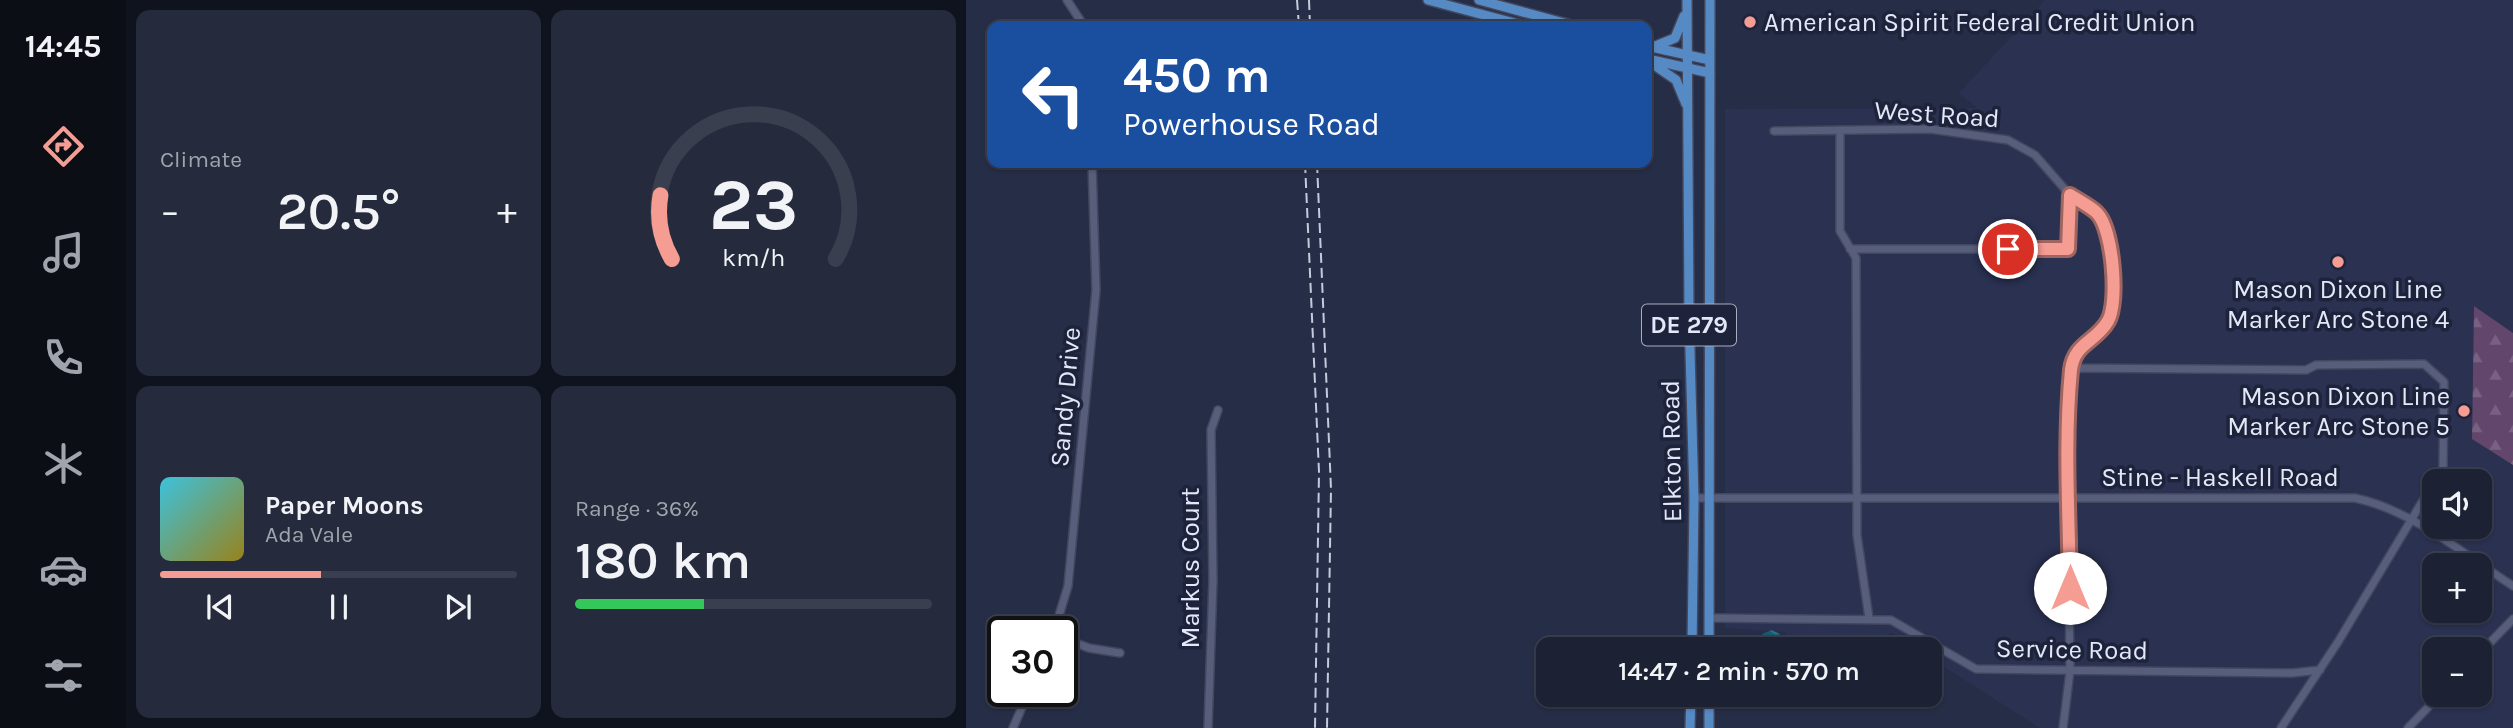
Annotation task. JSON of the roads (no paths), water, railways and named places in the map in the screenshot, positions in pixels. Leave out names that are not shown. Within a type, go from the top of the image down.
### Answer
[{"type":"main road","points":[[1428,0],[1506,21]]},
{"type":"main road","points":[[1479,0],[1557,21]]},
{"type":"main road","name":"Elkton Road","points":[[1709,637],[1710,0]]},
{"type":"main road","points":[[1652,45],[1677,36],[1687,2]]},
{"type":"main road","name":"Elkton Road","points":[[1687,2],[1689,314],[1694,498],[1692,637]]},
{"type":"main road","points":[[1652,47],[1710,60]]},
{"type":"main road","points":[[1652,60],[1710,73]]},
{"type":"main road","points":[[1652,63],[1675,80],[1689,115]]},
{"type":"main road","points":[[1690,728],[1691,707]]},
{"type":"main road","points":[[1709,707],[1709,728]]},
{"type":"street","points":[[1067,0],[1081,21]]},
{"type":"street","name":"West Road","points":[[1774,131],[1930,129],[2008,140],[2028,149],[2043,161],[2070,195],[2098,214],[2110,239],[2112,311],[2107,323],[2073,355],[2071,368],[2067,413],[2070,671],[2063,728]]},
{"type":"street","points":[[1840,130],[1840,231],[1856,258],[1857,499],[1860,571],[1869,618]]},
{"type":"street","name":"Sandy Drive","points":[[1059,616],[1068,586],[1096,290],[1092,168]]},
{"type":"street","points":[[1850,249],[2068,249],[2070,195]]},
{"type":"street","points":[[2071,368],[2306,370],[2316,365],[2424,364],[2444,382],[2442,469]]},
{"type":"street","name":"Markus Court","points":[[1208,728],[1213,580],[1211,429],[1218,410]]},
{"type":"street","name":"Stine - Haskell Road","points":[[1694,498],[2355,498],[2377,503],[2411,521],[2513,586]]},
{"type":"street","points":[[2281,728],[2320,670],[2422,502]]},
{"type":"street","name":"Service Road","points":[[1709,618],[1869,618],[1901,625],[1976,669],[2251,670],[2292,673],[2320,670]]},
{"type":"street","points":[[2492,641],[2513,619]]},
{"type":"street","points":[[1078,644],[1120,653]]},
{"type":"street","points":[[1013,728],[1022,707]]},
{"type":"street","points":[[2408,728],[2428,707]]},
{"type":"water","points":[[1772,630],[1780,634],[1780,637],[1762,637],[1762,634]]},
{"type":"railway","points":[[1297,0],[1299,21]]},
{"type":"railway","points":[[1309,0],[1310,21]]},
{"type":"railway","points":[[1305,168],[1319,472],[1315,728]]},
{"type":"railway","points":[[1317,168],[1331,489],[1327,728]]},
{"type":"place","name":"American Spirit Federal Credit Union","points":[[1750,22]]},
{"type":"place","name":"Mason Dixon Line Marker Arc Stone 4","points":[[2338,262]]},
{"type":"place","name":"Mason Dixon Line Marker Arc Stone 5","points":[[2464,411]]}]
